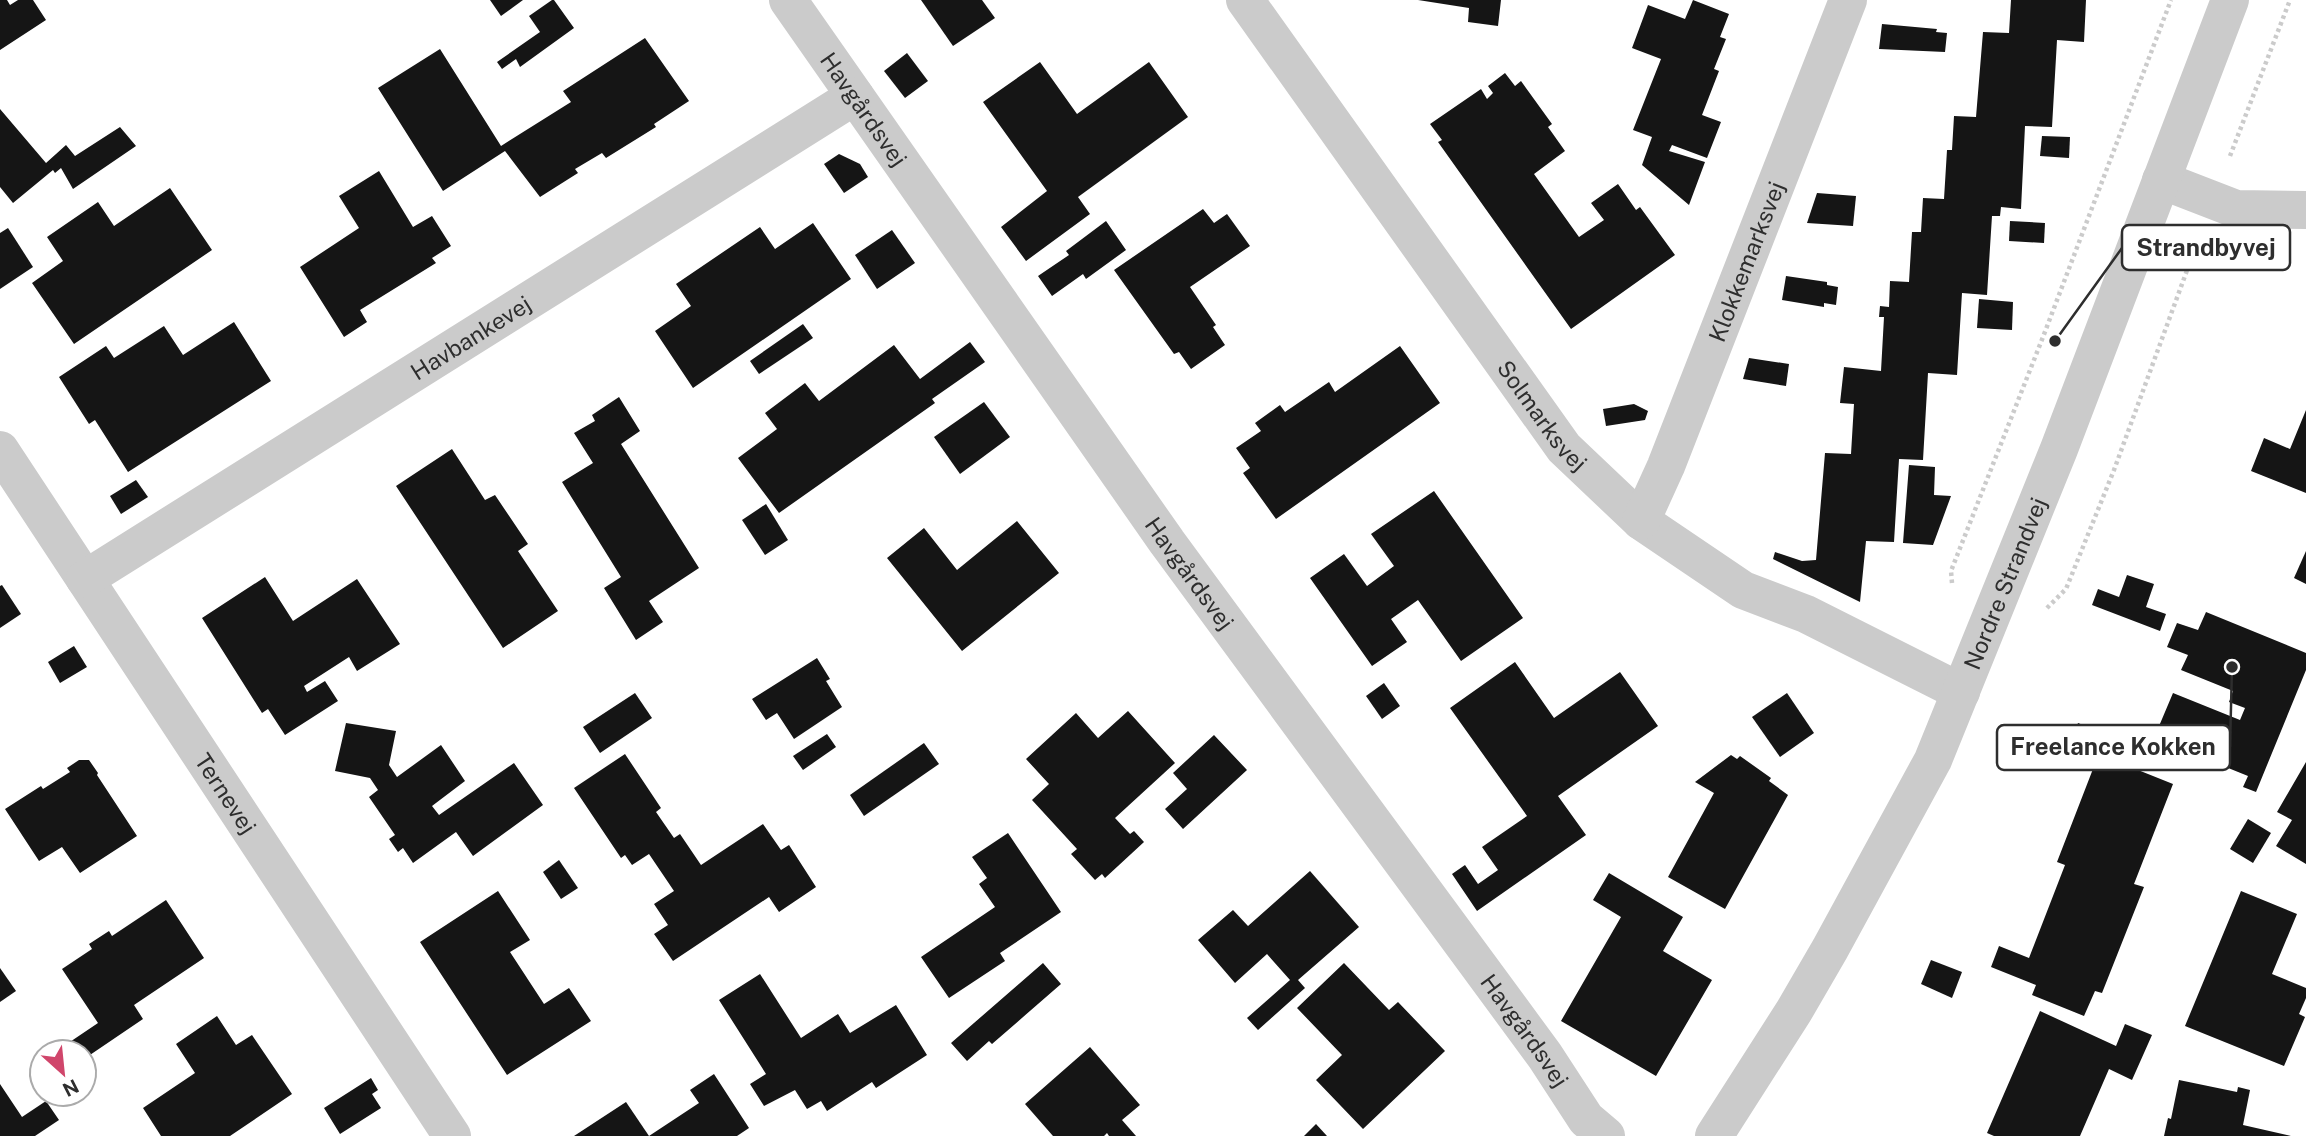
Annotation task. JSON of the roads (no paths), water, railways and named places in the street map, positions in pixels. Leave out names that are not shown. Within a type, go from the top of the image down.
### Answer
[{"type":"street","name":"Havgårdsvej","points":[[788,0],[1191,576],[1545,1056],[1586,1119],[1606,1136]]},
{"type":"street","name":"Solmarksvej","points":[[1245,0],[1564,448],[1641,521],[1743,590],[1806,614],[1961,692]]},
{"type":"street","name":"Klokkemarksvej","points":[[1641,521],[1666,466],[1848,0]]},
{"type":"street","name":"Nordre Strandvej","points":[[1714,1136],[1794,1011],[1933,760],[2064,436],[2230,0]]},
{"type":"street","name":"Havbankevej","points":[[85,579],[855,96]]},
{"type":"street","points":[[2161,180],[2236,209],[2306,210]]},
{"type":"street","name":"Ternevej","points":[[0,450],[452,1136]]},
{"type":"place","name":"Strandbyvej","points":[[2055,341]]},
{"type":"place","name":"Freelance Kokken","points":[[2232,667]]}]
